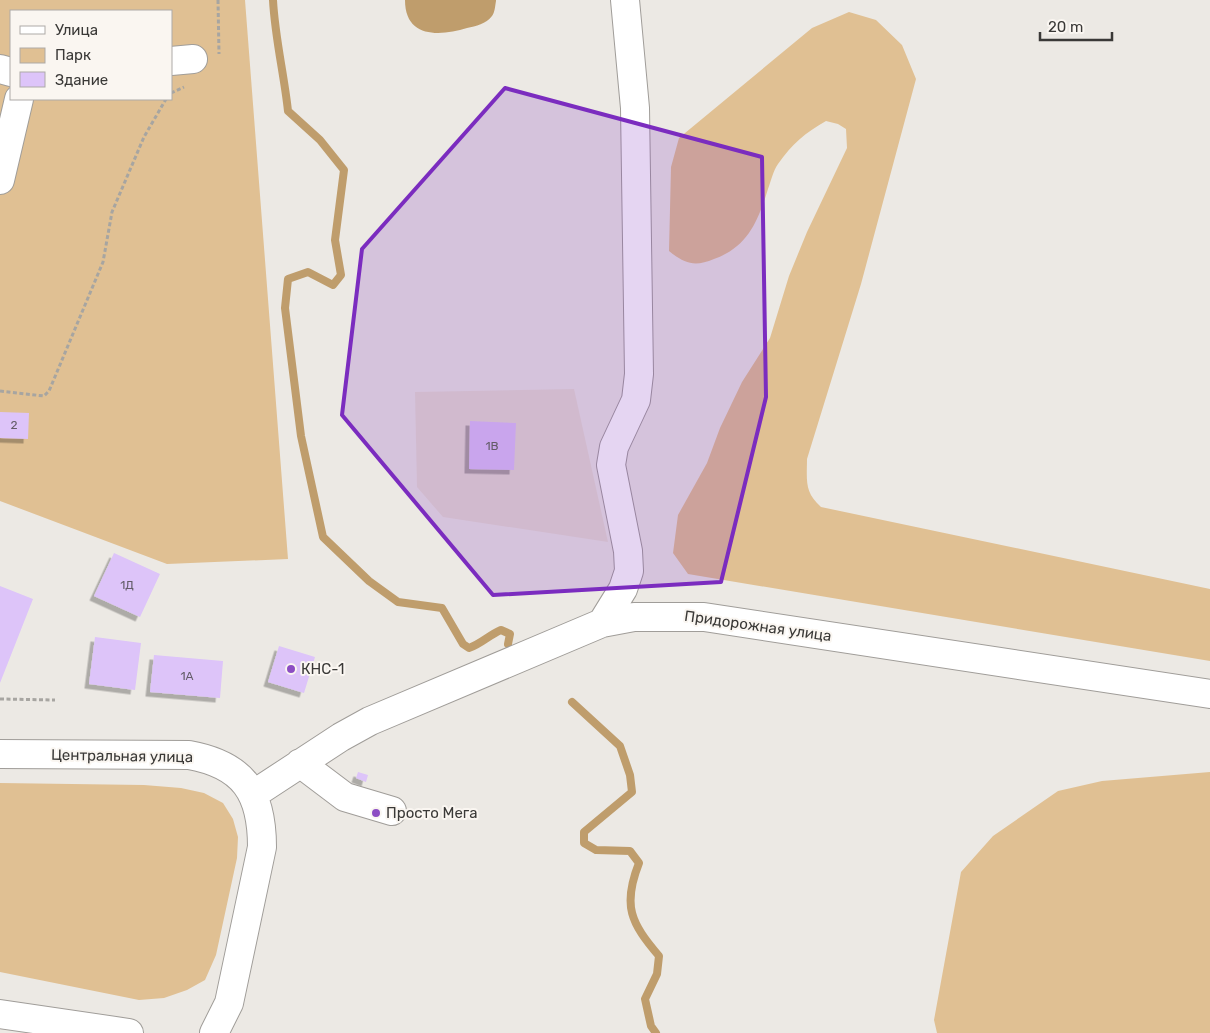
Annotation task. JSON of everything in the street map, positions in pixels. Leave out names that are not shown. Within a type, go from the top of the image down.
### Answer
[{"type":"street","points":[[602,623],[619,598],[629,571],[628,551],[612,465],[614,447],[636,400],[639,374],[636,108],[625,0]]},
{"type":"street","points":[[0,180],[19,100]]},
{"type":"street","name":"Придорожная улица","points":[[254,794],[300,763],[370,721],[602,623],[634,617],[704,617],[1210,694]]},
{"type":"street","name":"Центральная улица","points":[[0,754],[189,755],[207,758],[222,764],[239,777],[254,794],[262,824],[262,847],[229,1003],[214,1033]]},
{"type":"street","points":[[300,763],[345,797],[392,812]]},
{"type":"street","points":[[0,1014],[129,1033]]},
{"type":"path","points":[[0,391],[44,396],[49,391],[103,262],[112,212],[144,137],[165,100]]},
{"type":"path","points":[[0,699],[55,700]]},
{"type":"highlighted area","points":[[505,88],[762,157],[766,397],[721,582],[493,595],[342,415],[362,249]]},
{"type":"shaded area","points":[[405,0],[496,1],[493,14],[484,23],[457,31],[436,33],[426,32],[411,22]]},
{"type":"shaded area","points":[[574,389],[608,542],[443,517],[417,487],[415,392]]},
{"type":"green space","points":[[0,0],[245,0],[288,559],[167,564],[0,501]]},
{"type":"green space","points":[[849,12],[876,20],[902,45],[916,79],[861,284],[807,459],[809,491],[821,507],[1210,589],[1210,661],[688,574],[673,553],[678,515],[707,463],[720,428],[742,382],[770,338],[789,276],[807,232],[847,148],[846,129],[838,124],[826,121],[805,135],[788,151],[776,167],[760,212],[750,232],[743,240],[726,254],[701,263],[690,263],[669,251],[671,167],[679,138],[812,28]]},
{"type":"green space","points":[[1210,772],[1210,1033],[937,1033],[934,1020],[961,872],[993,836],[1058,791],[1102,781]]},
{"type":"green space","points":[[0,783],[144,785],[181,788],[204,793],[223,803],[233,819],[238,837],[237,858],[216,955],[205,980],[187,990],[164,998],[139,1000],[0,972]]},
{"type":"building","points":[[0,412],[29,413],[28,439],[0,438]]},
{"type":"building","points":[[470,421],[516,423],[514,470],[469,469]]},
{"type":"building","points":[[114,553],[160,574],[140,617],[94,596]]},
{"type":"building","points":[[0,586],[33,599],[0,683]]},
{"type":"building","points":[[95,637],[141,643],[135,690],[89,684]]},
{"type":"building","name":"КНС-1","points":[[279,646],[315,657],[304,693],[268,682]]},
{"type":"building","points":[[154,655],[223,661],[220,698],[150,692]]},
{"type":"building","points":[[358,772],[368,775],[366,782],[356,778]]},
{"type":"waterway","points":[[273,0],[288,111],[320,140],[344,170],[335,240],[341,275],[333,285],[308,272],[288,279],[285,308],[301,436],[323,537],[369,581],[398,602],[442,608],[463,644],[469,648],[501,630],[510,634],[508,644]]},
{"type":"waterway","points":[[572,702],[620,746],[630,775],[632,792],[584,832],[584,843],[596,850],[630,851],[639,863],[631,891],[630,903],[632,913],[642,934],[659,956],[657,974],[645,999],[651,1026],[656,1033]]},
{"type":"place","name":"КНС-1","points":[[291,669]]},
{"type":"place","name":"Просто Мега","points":[[376,813]]}]
